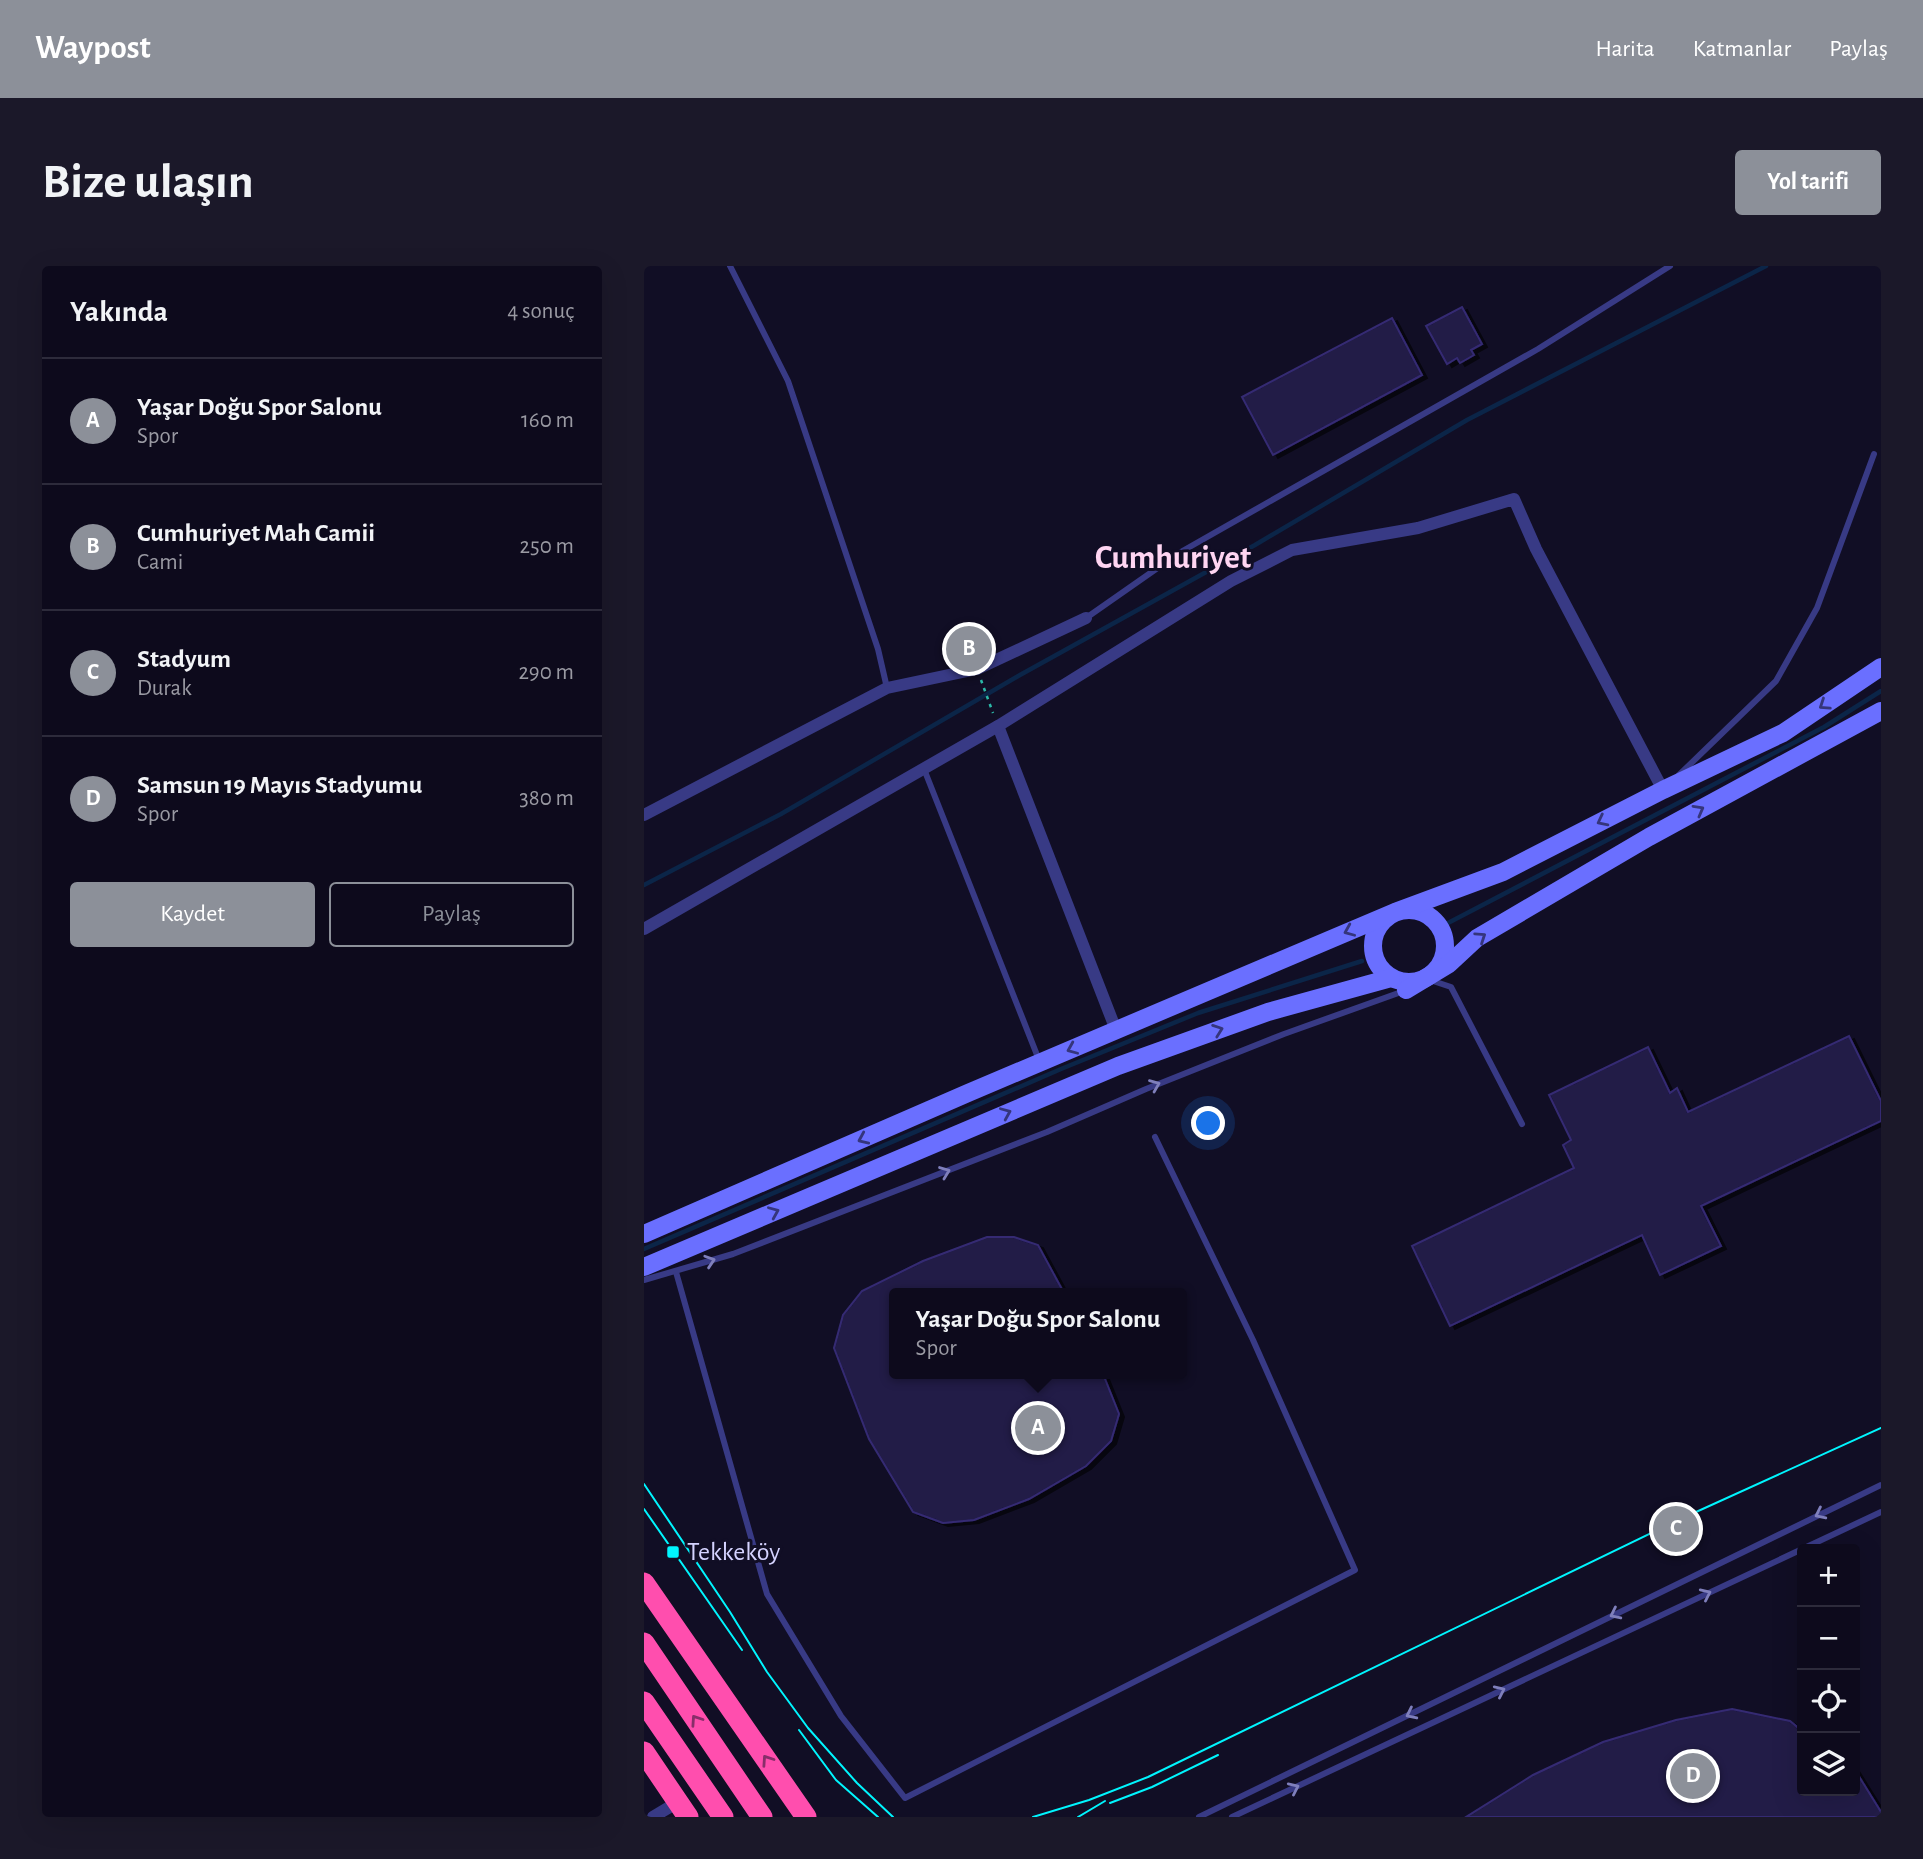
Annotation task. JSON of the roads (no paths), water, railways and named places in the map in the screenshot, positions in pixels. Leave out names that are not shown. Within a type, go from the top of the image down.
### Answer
[{"type":"highway","points":[[644,1583],[806,1817]]},
{"type":"highway","points":[[644,1643],[762,1817]]},
{"type":"highway","points":[[644,1702],[723,1817]]},
{"type":"highway","points":[[644,1752],[683,1810]]},
{"type":"street","points":[[644,929],[998,726],[1231,581],[1292,550],[1418,528],[1514,499],[1536,549],[1663,790]]},
{"type":"street","points":[[644,815],[887,688],[977,669],[1086,618]]},
{"type":"street","points":[[644,1234],[1395,912],[1503,872],[1663,790],[1783,733],[1881,667]]},
{"type":"street","points":[[1406,990],[1449,964],[1477,938],[1637,844],[1881,711]]},
{"type":"street","points":[[998,726],[1116,1030]]},
{"type":"street","points":[[1419,910],[1439,925],[1444,936],[1446,948],[1442,961],[1435,971],[1425,978],[1402,982],[1391,978],[1376,961],[1373,938],[1377,927],[1395,912],[1419,910]]},
{"type":"street","points":[[644,1268],[1118,1066],[1268,1012],[1391,978]]},
{"type":"street","points":[[653,1817],[683,1810]]},
{"type":"lane","points":[[730,266],[788,381],[878,649],[887,688]]},
{"type":"lane","points":[[1086,618],[1180,553],[1538,349],[1670,266]]},
{"type":"lane","points":[[1663,790],[1776,681],[1816,608],[1874,454]]},
{"type":"lane","points":[[924,769],[1040,1062]]},
{"type":"lane","points":[[1425,978],[1451,987],[1522,1124]]},
{"type":"lane","points":[[644,1280],[733,1254],[1047,1132],[1284,1034],[1406,990]]},
{"type":"lane","points":[[676,1272],[766,1594],[841,1716],[905,1798],[1355,1570],[1253,1340],[1155,1137]]},
{"type":"lane","points":[[1199,1817],[1881,1485]]},
{"type":"lane","points":[[1232,1817],[1881,1511]]},
{"type":"waterway","points":[[644,885],[781,814],[1020,675],[1255,545],[1467,420],[1766,266]]},
{"type":"waterway","points":[[1448,923],[1824,727],[1881,691]]},
{"type":"waterway","points":[[644,1249],[1061,1069],[1198,1013],[1362,961]]},
{"type":"tram line","points":[[1033,1817],[1089,1800],[1148,1777],[1674,1522],[1881,1428]]},
{"type":"tram line","points":[[644,1484],[767,1672],[808,1728],[857,1783],[893,1817]]},
{"type":"tram line","points":[[644,1509],[742,1650]]},
{"type":"tram line","points":[[799,1730],[836,1780],[878,1817]]},
{"type":"tram line","points":[[1110,1803],[1152,1787],[1218,1755]]},
{"type":"tram line","points":[[1078,1817],[1105,1801]]},
{"type":"place","name":"Cumhuriyet Mah Camii","points":[[969,649]]},
{"type":"place","name":"Yaşar Doğu Spor Salonu","points":[[1038,1428]]},
{"type":"place","name":"Stadyum","points":[[1676,1529]]},
{"type":"place","name":"Tekkeköy","points":[[673,1552]]},
{"type":"place","name":"Samsun 19 Mayıs Stadyumu","points":[[1693,1776]]},
{"type":"district","name":"Cumhuriyet","points":[[1173,558]]}]
